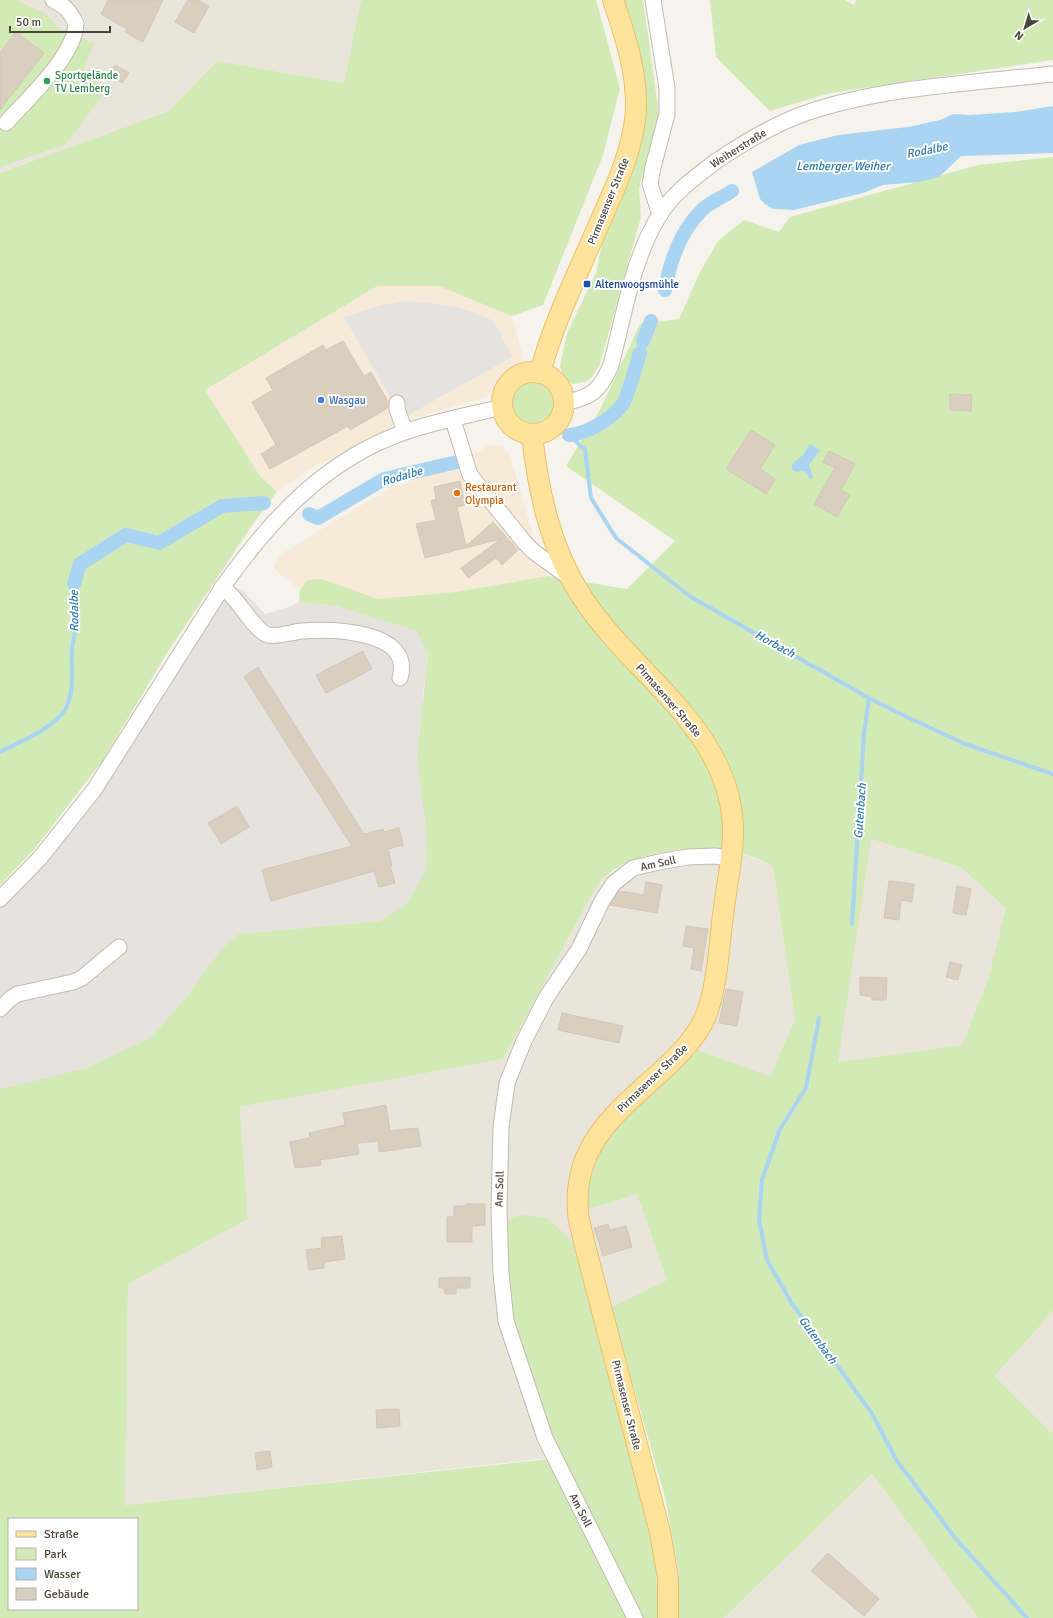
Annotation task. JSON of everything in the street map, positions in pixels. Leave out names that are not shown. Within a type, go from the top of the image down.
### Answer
[{"type":"main road","name":"Pirmasenser Straße","points":[[540,373],[554,327],[614,192],[634,126],[636,108],[633,70],[628,45],[613,0]]},
{"type":"main road","points":[[540,373],[554,380],[561,390],[564,402],[563,412],[559,421],[552,428],[542,433],[532,434],[516,429],[504,416],[502,407],[502,398],[509,383],[523,374],[540,373]]},
{"type":"main road","name":"Pirmasenser Straße","points":[[532,434],[543,507],[551,532],[570,578],[584,601],[603,624],[705,741],[721,772],[729,796],[733,832],[714,980],[704,1020],[695,1035],[669,1065],[604,1126],[586,1154],[579,1172],[577,1189],[578,1212],[584,1242],[660,1532],[668,1578],[668,1618]]},
{"type":"street","points":[[6,123],[57,66],[70,47],[76,30],[76,24],[71,12],[53,0]]},
{"type":"street","points":[[653,0],[667,88],[668,114],[653,167],[650,184],[660,215]]},
{"type":"street","name":"Weiherstraße","points":[[564,402],[577,401],[588,396],[597,390],[605,379],[611,365],[637,262],[648,236],[669,202],[696,176],[722,158],[771,128],[805,113],[851,100],[902,92],[1053,74]]},
{"type":"street","points":[[397,403],[397,409],[405,432]]},
{"type":"street","points":[[0,899],[40,858],[94,790],[222,587],[258,540],[306,489],[358,453],[405,432],[502,407]]},
{"type":"street","name":"Pirmasenser Straße","points":[[453,420],[470,475],[525,543],[534,552],[570,578]]},
{"type":"street","points":[[222,587],[231,592],[259,629],[268,635],[310,631],[347,633],[386,642],[394,649],[401,661],[403,667],[400,678]]},
{"type":"street","name":"Am Soll","points":[[635,1618],[545,1438],[506,1321],[501,1273],[499,1209],[501,1127],[507,1082],[524,1041],[546,998],[579,949],[602,901],[613,884],[633,868],[646,865],[687,857],[715,856],[730,858]]},
{"type":"street","points":[[0,1009],[11,998],[18,994],[73,982],[82,978],[119,947]]},
{"type":"shaded area","points":[[0,0],[361,0],[344,83],[217,61],[169,111],[0,173]]},
{"type":"shaded area","points":[[376,286],[439,286],[512,316],[524,360],[486,397],[415,418],[314,467],[277,492],[260,476],[205,390]]},
{"type":"shaded area","points":[[405,301],[455,307],[473,312],[494,321],[512,357],[405,417],[397,409],[344,317],[379,306]]},
{"type":"shaded area","points":[[489,445],[502,445],[511,458],[536,546],[548,576],[455,592],[378,599],[322,579],[308,580],[300,590],[274,569],[278,556],[346,514],[390,489],[457,465]]},
{"type":"shaded area","points":[[224,585],[243,590],[265,614],[289,607],[299,602],[336,606],[416,631],[428,653],[423,694],[427,868],[407,905],[380,921],[238,934],[218,953],[188,995],[152,1037],[86,1068],[0,1089],[0,899],[40,858]]},
{"type":"shaded area","points":[[871,839],[960,867],[1006,908],[988,979],[962,1045],[837,1062]]},
{"type":"shaded area","points":[[705,848],[739,852],[773,866],[795,1020],[770,1076],[694,1050],[637,1194],[667,1280],[611,1307],[558,1457],[125,1505],[128,1284],[248,1219],[240,1107],[503,1059],[592,894],[607,875],[627,864],[662,851]]},
{"type":"shaded area","points":[[1053,1311],[1053,1434],[995,1376]]},
{"type":"shaded area","points":[[872,1474],[978,1618],[724,1618]]},
{"type":"green space","name":"Sportgelände TV Lemberg","points":[[0,0],[15,0],[45,13],[59,29],[94,43],[82,75],[108,88],[66,144],[0,167]]},
{"type":"green space","points":[[361,0],[596,0],[620,88],[603,155],[543,305],[512,316],[439,286],[377,286],[205,390],[260,476],[277,492],[255,521],[167,653],[103,760],[33,851],[0,885],[0,173],[169,111],[217,61],[344,83]]},
{"type":"green space","points":[[622,0],[643,0],[659,114],[639,188],[641,217],[600,364],[591,378],[585,382],[573,384],[564,378],[560,366],[567,333],[596,273],[602,243],[632,159]]},
{"type":"green space","points":[[710,0],[845,0],[854,5],[856,0],[1053,0],[1053,60],[830,93],[770,111],[716,57]]},
{"type":"green space","points":[[1053,157],[1053,1311],[995,1376],[1053,1434],[1053,1618],[978,1618],[872,1474],[724,1618],[677,1618],[679,1574],[665,1497],[611,1307],[667,1280],[637,1194],[586,1210],[588,1173],[598,1147],[633,1108],[694,1049],[770,1076],[795,1020],[773,866],[752,856],[739,852],[708,848],[652,854],[619,866],[605,877],[592,894],[503,1059],[240,1107],[248,1219],[128,1284],[125,1505],[541,1460],[558,1457],[510,1319],[507,1225],[511,1218],[522,1215],[548,1218],[578,1247],[645,1513],[656,1568],[658,1618],[0,1618],[0,1089],[86,1068],[152,1037],[188,995],[218,953],[238,934],[380,921],[407,904],[427,868],[426,826],[417,759],[428,653],[416,631],[336,606],[299,602],[300,590],[308,580],[322,579],[378,599],[455,592],[548,576],[627,589],[675,541],[566,466],[601,408],[640,324],[679,319],[699,274],[718,241],[744,220],[779,232],[790,217],[978,165]],"holes":[[[871,839],[960,867],[1006,908],[988,979],[962,1045],[838,1062]]]},
{"type":"green space","points":[[532,381],[545,385],[551,391],[555,404],[551,417],[545,423],[532,427],[519,423],[513,417],[509,404],[513,391],[519,385]]},
{"type":"water","name":"Lemberger Weiher","points":[[1053,106],[1053,153],[961,156],[939,177],[918,182],[883,185],[863,193],[794,210],[773,209],[765,204],[760,199],[752,172],[799,145],[838,135],[908,127],[940,120],[953,114],[969,115],[1016,112]]},
{"type":"water","points":[[810,444],[820,450],[809,465],[813,477],[810,479],[804,471],[797,472],[792,470],[792,464],[803,455]]},
{"type":"building","points":[[108,0],[163,0],[143,42],[125,32],[127,29],[101,14]]},
{"type":"building","points":[[188,0],[198,0],[209,6],[194,33],[175,22]]},
{"type":"building","points":[[16,32],[44,53],[0,110],[0,53]]},
{"type":"building","points":[[115,65],[129,73],[122,83],[109,75]]},
{"type":"building","name":"Wasgau","points":[[343,341],[364,376],[371,372],[388,402],[388,408],[350,430],[348,426],[270,469],[261,454],[276,445],[252,402],[273,390],[266,378],[323,345],[326,350]]},
{"type":"building","points":[[950,394],[972,395],[971,411],[950,410]]},
{"type":"building","points":[[751,430],[775,445],[760,469],[775,479],[766,494],[726,469]]},
{"type":"building","points":[[829,451],[855,464],[841,490],[850,495],[837,517],[814,504],[835,468],[823,462]]},
{"type":"building","points":[[460,481],[465,505],[457,507],[466,546],[493,522],[518,550],[502,565],[496,558],[468,578],[461,568],[501,539],[425,558],[416,524],[436,520],[431,501],[436,499],[434,487]]},
{"type":"building","points":[[363,651],[372,669],[326,693],[316,675]]},
{"type":"building","points":[[258,667],[364,834],[383,829],[384,832],[399,828],[403,845],[388,849],[392,866],[390,866],[395,883],[379,887],[374,871],[271,901],[262,870],[352,846],[244,677]]},
{"type":"building","points":[[237,806],[249,827],[221,844],[208,823]]},
{"type":"building","points":[[889,881],[914,884],[912,902],[901,900],[899,920],[884,918]]},
{"type":"building","points":[[646,882],[662,885],[657,913],[610,905],[619,891],[644,895]]},
{"type":"building","points":[[957,886],[971,889],[966,915],[953,913]]},
{"type":"building","points":[[686,926],[708,929],[701,971],[691,969],[694,948],[683,946]]},
{"type":"building","points":[[950,962],[962,965],[958,980],[946,977]]},
{"type":"building","points":[[860,977],[887,978],[886,1000],[872,1000],[872,997],[860,995]]},
{"type":"building","points":[[726,989],[743,992],[737,1026],[719,1023]]},
{"type":"building","points":[[562,1013],[623,1026],[619,1043],[558,1030]]},
{"type":"building","points":[[386,1105],[390,1131],[418,1128],[421,1146],[379,1152],[378,1141],[357,1143],[359,1154],[320,1160],[321,1165],[295,1168],[290,1142],[310,1138],[309,1133],[345,1125],[343,1113]]},
{"type":"building","points":[[466,1204],[485,1204],[485,1225],[472,1226],[472,1242],[447,1242],[447,1217],[454,1217],[454,1206],[465,1206]]},
{"type":"building","points":[[608,1224],[610,1230],[626,1226],[632,1247],[603,1256],[594,1228]]},
{"type":"building","points":[[342,1236],[345,1259],[324,1262],[324,1268],[309,1270],[306,1250],[322,1248],[321,1238]]},
{"type":"building","points":[[470,1277],[470,1288],[456,1288],[456,1294],[445,1294],[444,1288],[439,1288],[439,1278]]},
{"type":"building","points":[[399,1409],[400,1426],[377,1428],[376,1410]]},
{"type":"building","points":[[270,1451],[272,1467],[257,1470],[255,1453]]},
{"type":"building","points":[[828,1553],[879,1599],[864,1616],[811,1571]]},
{"type":"waterway","name":"Rodalbe","points":[[665,290],[673,257],[688,227],[703,209],[732,191]]},
{"type":"waterway","name":"Rodalbe","points":[[643,341],[651,321]]},
{"type":"waterway","name":"Rodalbe","points":[[569,435],[591,429],[618,410],[627,395],[640,353]]},
{"type":"waterway","name":"Horbach","points":[[569,435],[585,450],[591,498],[616,538],[691,597],[869,698],[905,716],[965,744],[1053,774]]},
{"type":"waterway","name":"Rodalbe","points":[[309,514],[318,518],[384,479],[457,462]]},
{"type":"waterway","name":"Rodalbe","points":[[74,584],[80,564],[126,535],[159,543],[222,506],[264,503]]},
{"type":"waterway","name":"Rodalbe","points":[[0,752],[30,737],[52,723],[64,711],[68,703],[72,685],[72,649],[76,627],[74,584]]},
{"type":"waterway","name":"Gutenbach","points":[[852,924],[864,734],[869,698]]},
{"type":"waterway","name":"Gutenbach","points":[[819,1018],[806,1088],[780,1129],[762,1180],[759,1220],[767,1260],[791,1302],[871,1412],[897,1461],[956,1539],[1027,1618]]},
{"type":"place","name":"Sportgelände TV Lemberg","points":[[47,81]]},
{"type":"place","name":"Altenwoogsmühle","points":[[587,284]]},
{"type":"place","name":"Wasgau","points":[[321,400]]},
{"type":"place","name":"Restaurant Olympia","points":[[457,493]]}]
